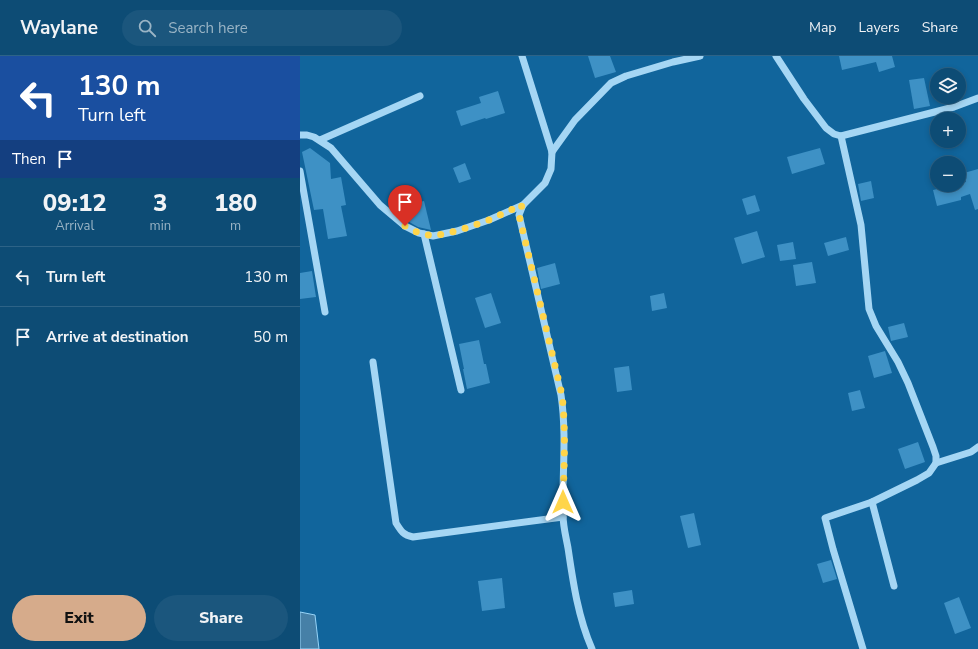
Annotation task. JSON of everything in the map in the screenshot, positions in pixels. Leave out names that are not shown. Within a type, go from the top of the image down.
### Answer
[{"type":"street","points":[[300,135],[314,137],[331,148],[380,205],[405,226],[419,233],[433,236],[457,231],[489,220],[522,205],[545,183],[551,170],[552,152],[522,56]]},
{"type":"street","points":[[552,152],[575,120],[611,83],[626,76],[673,62],[700,56]]},
{"type":"street","points":[[776,56],[826,128],[834,134],[841,136],[954,106],[978,98]]},
{"type":"street","points":[[320,140],[420,96]]},
{"type":"street","points":[[841,136],[861,225],[869,309],[876,326],[898,362],[908,383],[936,456],[936,463],[929,474],[872,502],[825,518],[863,649]]},
{"type":"street","points":[[300,171],[325,312]]},
{"type":"street","points":[[522,205],[519,215],[560,387],[564,410],[563,517],[573,582],[582,620],[592,649]]},
{"type":"street","points":[[424,234],[461,390]]},
{"type":"street","points":[[373,362],[396,523],[402,532],[413,537],[563,517]]},
{"type":"street","points":[[936,463],[971,452],[978,447]]},
{"type":"street","points":[[872,502],[894,586]]},
{"type":"water","points":[[300,612],[315,615],[319,649],[300,649]]},
{"type":"building","points":[[588,56],[610,56],[616,72],[595,78]]},
{"type":"building","points":[[839,56],[892,56],[895,67],[879,72],[876,62],[842,70]]},
{"type":"building","points":[[924,78],[930,106],[914,109],[909,80]]},
{"type":"building","points":[[498,91],[505,113],[461,126],[456,111],[481,103],[479,97]]},
{"type":"building","points":[[310,148],[330,163],[331,179],[341,177],[346,205],[341,206],[347,236],[328,239],[323,209],[314,210],[302,152]]},
{"type":"building","points":[[820,148],[825,164],[792,174],[787,157]]},
{"type":"building","points":[[465,163],[471,179],[459,183],[453,168]]},
{"type":"building","points":[[978,169],[978,209],[975,210],[970,194],[961,197],[961,200],[937,206],[934,192],[966,192],[966,172]]},
{"type":"building","points":[[871,181],[874,198],[861,201],[858,184]]},
{"type":"building","points":[[755,195],[760,211],[747,215],[742,199]]},
{"type":"building","points":[[424,201],[431,230],[418,227],[404,219],[392,208]]},
{"type":"building","points":[[757,231],[765,257],[742,264],[734,238]]},
{"type":"building","points":[[846,237],[849,250],[828,256],[824,243]]},
{"type":"building","points":[[793,242],[796,259],[780,261],[777,245]]},
{"type":"building","points":[[812,262],[816,283],[796,286],[793,265]]},
{"type":"building","points":[[555,263],[560,284],[541,289],[537,268]]},
{"type":"building","points":[[312,271],[316,297],[300,299],[300,273]]},
{"type":"building","points":[[491,293],[501,323],[485,328],[475,298]]},
{"type":"building","points":[[664,293],[667,308],[652,311],[650,296]]},
{"type":"building","points":[[904,323],[908,337],[891,341],[888,327]]},
{"type":"building","points":[[479,340],[490,383],[467,389],[459,344]]},
{"type":"building","points":[[885,351],[892,373],[874,378],[868,356]]},
{"type":"building","points":[[629,366],[632,390],[617,392],[614,368]]},
{"type":"building","points":[[860,390],[865,408],[852,411],[848,393]]},
{"type":"building","points":[[918,442],[925,462],[905,469],[898,449]]},
{"type":"building","points":[[694,513],[701,545],[688,548],[680,516]]},
{"type":"building","points":[[831,560],[837,579],[823,583],[817,564]]},
{"type":"building","points":[[502,578],[505,608],[482,611],[478,581]]},
{"type":"building","points":[[632,590],[634,604],[615,607],[613,593]]},
{"type":"building","points":[[959,597],[971,628],[955,634],[944,603]]},
{"type":"route","points":[[405,226],[419,233],[433,236],[457,231],[489,220],[522,205],[519,215],[562,395],[564,410],[563,502]]}]
